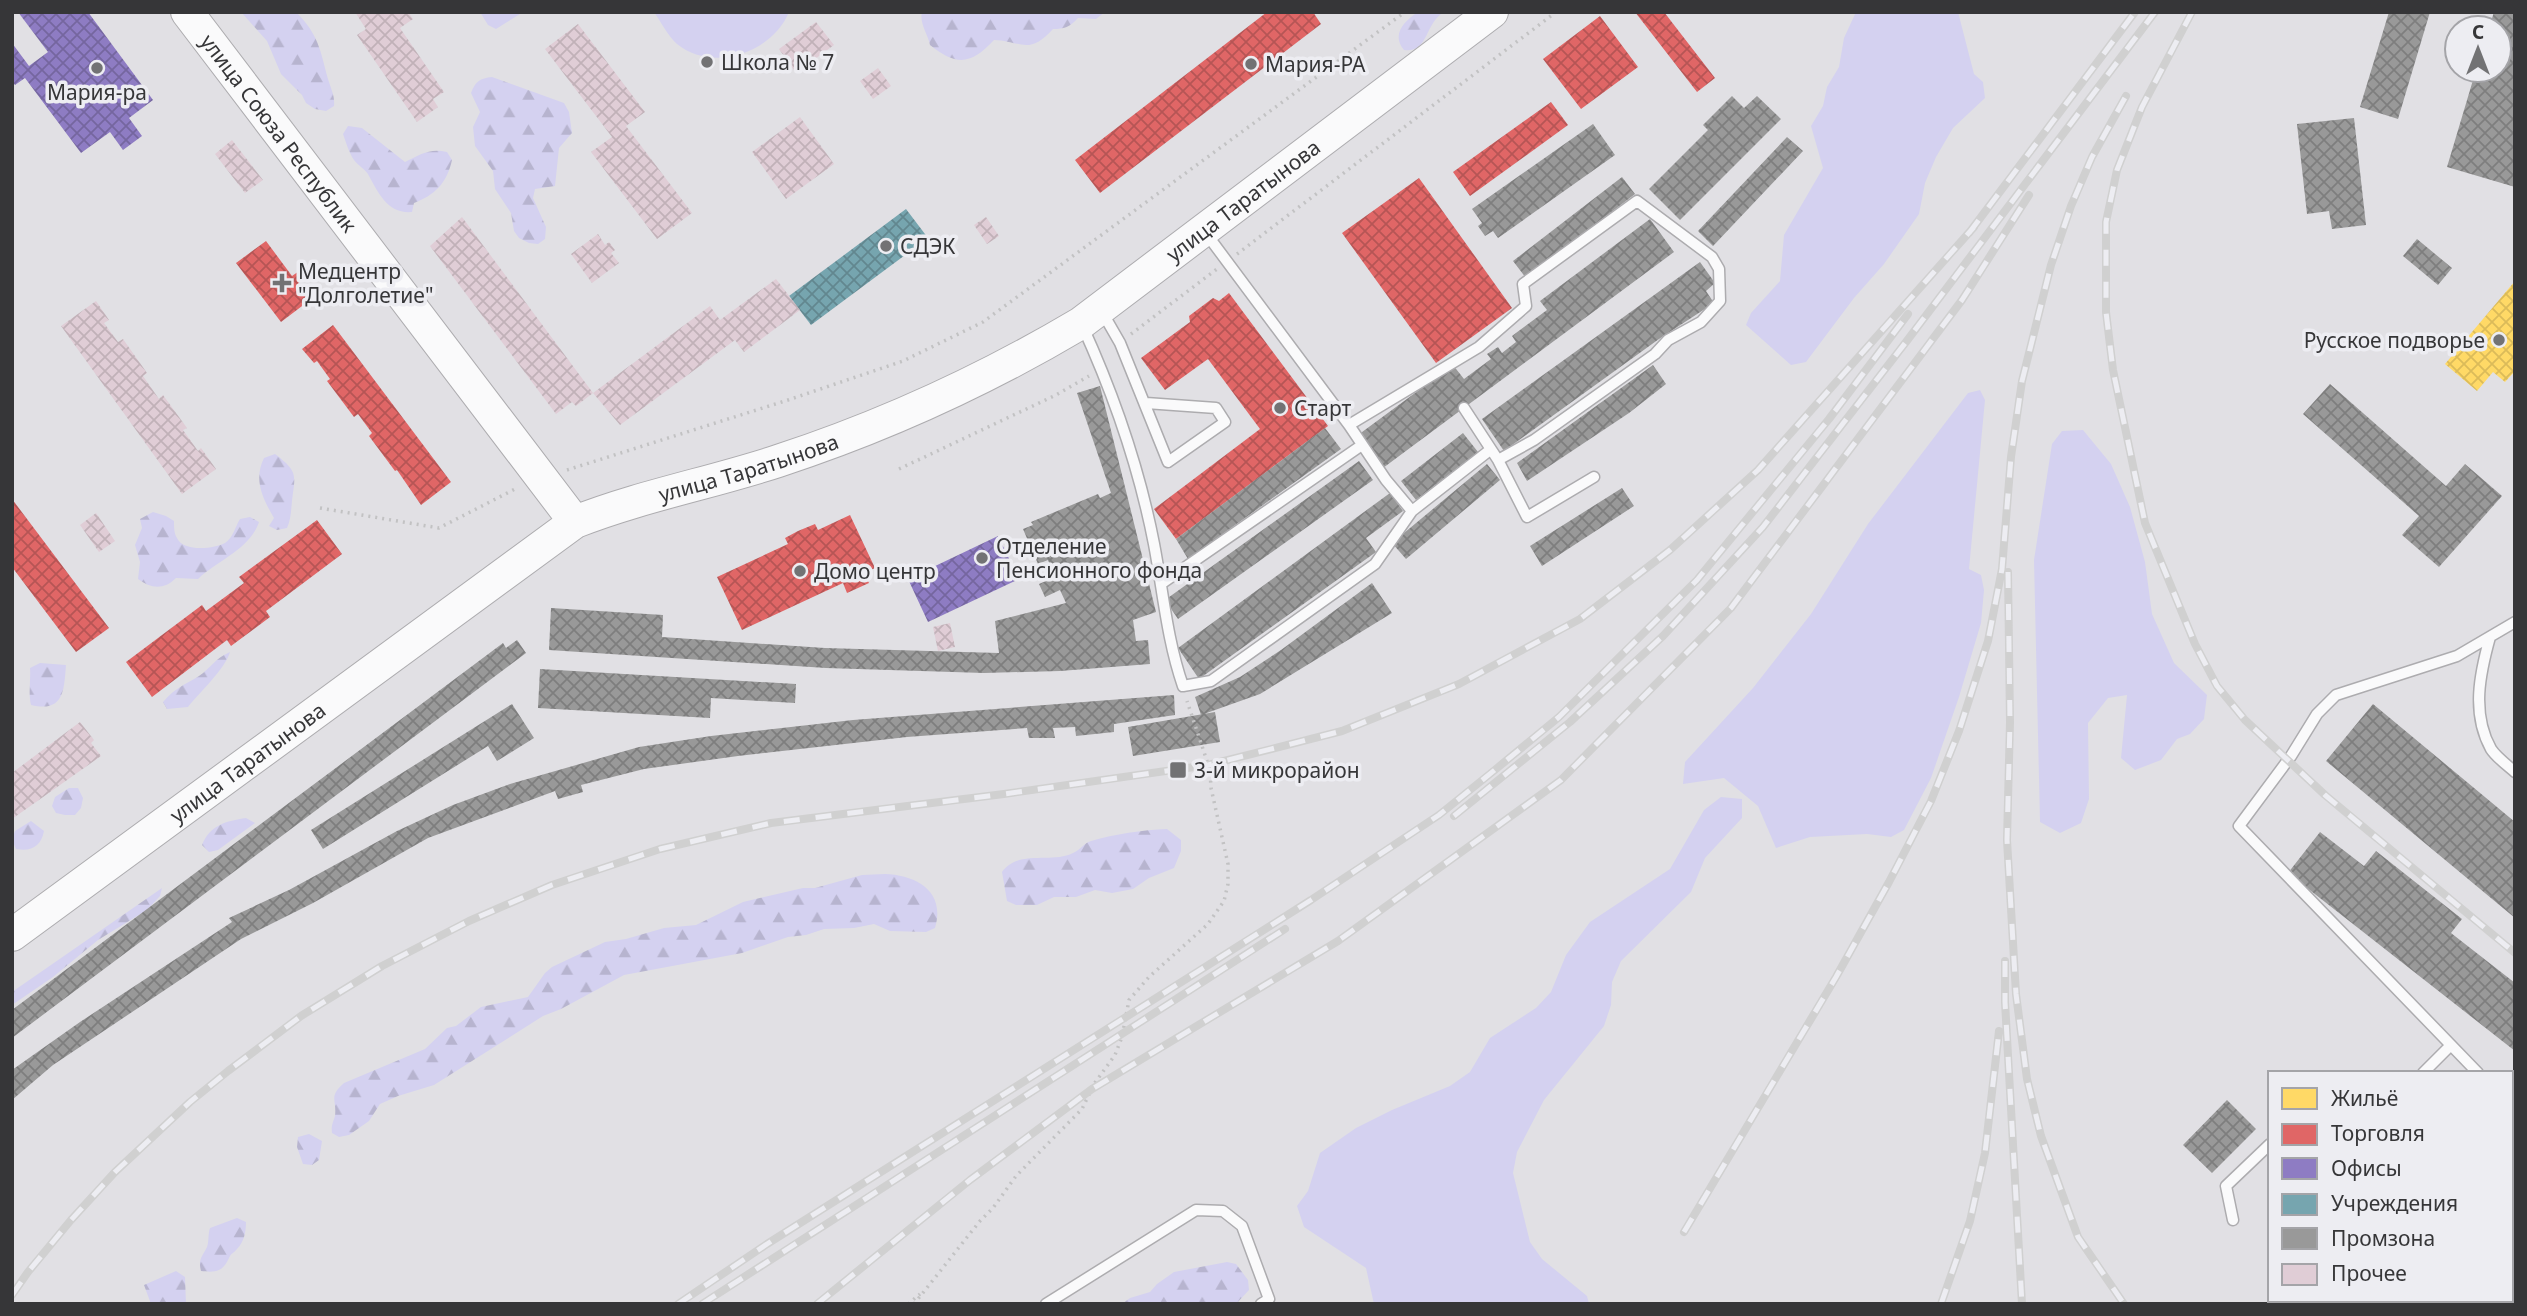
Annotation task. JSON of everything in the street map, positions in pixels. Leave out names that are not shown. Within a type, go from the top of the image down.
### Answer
[{"type":"street","name":"улица Таратынова","points":[[12,935],[575,522],[608,509],[764,466],[879,425],[954,393],[1015,362],[1090,315],[1492,12]]},
{"type":"street","name":"улица Союза Республик","points":[[191,14],[575,522]]},
{"type":"lane","points":[[1349,425],[1479,346],[1526,306],[1523,285],[1637,201],[1712,257],[1718,269],[1720,301],[1701,322],[1668,340],[1655,355],[1534,440],[1498,460]]},
{"type":"lane","points":[[1203,230],[1412,511]]},
{"type":"lane","points":[[1090,315],[1120,343],[1168,462],[1224,422],[1216,408],[1146,403]]},
{"type":"lane","points":[[1090,315],[1102,368],[1128,438],[1142,491],[1171,641],[1183,686],[1211,681],[1375,564],[1412,511],[1490,450]]},
{"type":"lane","points":[[1464,408],[1498,460],[1527,517],[1594,477]]},
{"type":"lane","points":[[1161,584],[1362,445]]},
{"type":"lane","points":[[2476,1071],[2239,826],[2291,756],[2317,714],[2336,695],[2457,656],[2515,622]]},
{"type":"lane","points":[[2490,636],[2480,673],[2481,725],[2492,751],[2515,772]]},
{"type":"lane","points":[[2425,1071],[2450,1046]]},
{"type":"lane","points":[[2233,1220],[2226,1186],[2268,1146]]},
{"type":"lane","points":[[1046,1304],[1195,1210],[1223,1211],[1242,1226],[1270,1302]]},
{"type":"path","points":[[320,508],[439,528],[510,490],[903,361],[983,322],[1405,12]]},
{"type":"path","points":[[1120,343],[1556,12]]},
{"type":"path","points":[[899,469],[1056,396],[1102,368]]},
{"type":"path","points":[[914,1304],[1016,1176],[1082,1109],[1094,1084],[1115,1055],[1122,1037],[1129,1000],[1149,977],[1208,925],[1224,901],[1228,884],[1228,864],[1211,788],[1210,770],[1183,686]]},
{"type":"path","points":[[908,1304],[929,1286]]},
{"type":"green space","points":[[241,12],[296,12],[310,28],[318,43],[334,106],[326,111],[315,109],[306,103],[302,95],[281,74],[267,41]]},
{"type":"green space","points":[[480,12],[523,12],[496,29],[488,25]]},
{"type":"green space","points":[[654,12],[789,12],[781,26],[756,48],[724,57],[707,57],[691,53],[677,44]]},
{"type":"green space","points":[[922,12],[1105,12],[1096,19],[1078,18],[1067,27],[1053,29],[1031,45],[994,40],[979,54],[964,60],[948,57],[930,45]]},
{"type":"green space","points":[[1418,12],[1444,12],[1433,23],[1418,47],[1404,50],[1399,34],[1404,24]]},
{"type":"green space","points":[[1856,12],[1958,12],[1974,74],[1983,82],[1985,98],[1953,128],[1925,183],[1919,214],[1884,264],[1854,298],[1806,362],[1791,365],[1746,325],[1751,313],[1780,281],[1784,235],[1823,168],[1811,126],[1823,106],[1827,87],[1839,67],[1844,38]]},
{"type":"green space","points":[[492,77],[564,103],[569,112],[572,133],[559,148],[555,186],[535,189],[533,198],[546,227],[545,239],[538,244],[519,238],[514,231],[511,213],[495,189],[493,171],[475,146],[473,127],[480,112],[471,93],[478,81]]},
{"type":"green space","points":[[348,126],[362,128],[405,162],[430,151],[447,152],[452,160],[447,175],[434,192],[414,203],[412,212],[397,210],[385,202],[368,174],[352,157],[343,134]]},
{"type":"green space","points":[[1980,390],[1985,400],[1969,569],[1981,575],[1984,590],[1981,623],[1931,778],[1904,830],[1891,837],[1867,834],[1810,837],[1776,848],[1758,806],[1724,778],[1683,784],[1685,762],[1753,688],[1811,614],[1868,524],[1968,393]]},
{"type":"green space","points":[[2083,430],[2111,464],[2130,507],[2145,562],[2152,614],[2174,663],[2207,695],[2204,719],[2190,734],[2177,739],[2161,760],[2135,770],[2121,758],[2127,695],[2108,698],[2088,723],[2089,799],[2081,823],[2060,833],[2040,822],[2034,560],[2052,444],[2062,431]]},
{"type":"green space","points":[[275,454],[294,474],[288,525],[287,528],[277,530],[269,526],[274,518],[259,482],[264,458]]},
{"type":"green space","points":[[153,512],[174,521],[175,534],[185,546],[199,548],[214,547],[228,541],[240,519],[250,517],[259,522],[241,547],[198,579],[176,578],[167,585],[157,587],[138,579],[140,562],[135,545],[142,528],[140,519]]},
{"type":"green space","points":[[230,652],[218,673],[188,707],[167,709],[163,702],[172,693]]},
{"type":"green space","points":[[40,663],[66,665],[63,691],[50,706],[31,705],[30,668]]},
{"type":"green space","points":[[69,788],[78,788],[83,798],[81,808],[75,815],[56,813],[52,806],[55,797]]},
{"type":"green space","points":[[1721,797],[1742,799],[1742,818],[1705,858],[1691,892],[1621,961],[1612,982],[1611,1005],[1604,1026],[1544,1100],[1517,1152],[1513,1173],[1530,1242],[1542,1259],[1587,1296],[1589,1304],[1374,1304],[1366,1268],[1304,1227],[1297,1206],[1308,1191],[1320,1153],[1356,1128],[1450,1086],[1470,1072],[1490,1038],[1536,1008],[1551,992],[1566,955],[1590,922],[1670,869],[1704,810]]},
{"type":"green space","points":[[246,818],[255,823],[218,850],[209,852],[202,845],[214,828]]},
{"type":"green space","points":[[31,821],[44,831],[41,841],[31,849],[16,849],[12,840],[15,831]]},
{"type":"green space","points":[[1167,829],[1181,840],[1181,851],[1174,868],[1149,878],[1133,889],[1112,893],[1095,890],[1076,897],[1054,897],[1037,905],[1016,905],[1007,901],[1002,872],[1017,861],[1064,856],[1100,839]]},
{"type":"green space","points":[[885,874],[907,878],[926,888],[936,904],[935,928],[926,932],[890,931],[874,924],[824,929],[788,937],[742,953],[624,975],[543,1016],[434,1085],[380,1104],[369,1121],[349,1135],[339,1137],[332,1133],[335,1095],[344,1083],[425,1049],[447,1028],[456,1026],[481,1007],[528,997],[552,967],[605,942],[664,928],[696,925],[743,902],[803,888],[815,888],[862,875]]},
{"type":"green space","points":[[162,888],[160,896],[147,910],[98,940],[53,977],[12,1005],[12,992]]},
{"type":"green space","points":[[309,1134],[322,1141],[319,1160],[312,1165],[303,1164],[297,1147],[298,1137]]},
{"type":"green space","points":[[237,1218],[246,1222],[244,1237],[239,1246],[222,1268],[201,1271],[200,1261],[208,1245],[210,1228]]},
{"type":"green space","points":[[1227,1262],[1236,1264],[1248,1280],[1249,1290],[1236,1304],[1122,1304],[1130,1298],[1150,1292],[1174,1272]]},
{"type":"green space","points":[[176,1271],[185,1277],[186,1304],[151,1304],[144,1285]]},
{"type":"building: Жильё","points":[[2515,281],[2515,371],[2505,382],[2493,372],[2477,391],[2445,364]]},
{"type":"building: Торговля","points":[[1267,12],[1313,12],[1321,24],[1100,193],[1075,160]]},
{"type":"building: Торговля","points":[[1635,12],[1664,12],[1715,78],[1697,92]]},
{"type":"building: Торговля","points":[[1600,16],[1638,67],[1581,109],[1543,59]]},
{"type":"building: Торговля","points":[[1551,102],[1568,125],[1470,196],[1453,172]]},
{"type":"building: Торговля","points":[[1419,178],[1512,308],[1436,363],[1342,233]]},
{"type":"building: Торговля","points":[[266,241],[292,276],[302,269],[307,273],[298,283],[310,300],[281,322],[236,263]]},
{"type":"building: Торговля","name":"Старт","points":[[1229,293],[1328,426],[1176,539],[1154,509],[1260,429],[1208,359],[1165,390],[1141,358],[1190,322],[1189,316],[1213,298],[1219,301]]},
{"type":"building: Торговля","points":[[333,325],[451,482],[421,505],[369,436],[372,433],[358,414],[354,417],[327,381],[330,379],[317,361],[314,363],[302,349]]},
{"type":"building: Торговля","points":[[12,499],[109,628],[76,652],[12,567]]},
{"type":"building: Торговля","name":"Домо центр","points":[[850,515],[875,568],[864,573],[869,583],[847,593],[843,583],[742,630],[717,577],[788,544],[785,538],[798,531],[815,524],[818,530]]},
{"type":"building: Торговля","points":[[317,520],[342,554],[266,611],[270,617],[231,646],[227,640],[152,697],[126,662],[202,605],[206,611],[244,583],[239,577]]},
{"type":"building: Офисы","points":[[18,12],[88,12],[153,100],[129,118],[142,136],[123,150],[110,132],[81,153],[25,78],[15,85],[12,81],[12,43],[29,66],[48,52]]},
{"type":"building: Офисы","points":[[998,536],[1019,579],[928,622],[908,579]]},
{"type":"building: Учреждения","points":[[906,209],[928,238],[811,325],[789,296]]},
{"type":"building: Промзона","points":[[2389,12],[2430,12],[2398,119],[2360,107]]},
{"type":"building: Промзона","points":[[2515,12],[2515,187],[2447,167],[2472,84],[2513,84],[2513,14],[2493,14]]},
{"type":"building: Промзона","points":[[1732,96],[1744,108],[1757,96],[1781,119],[1680,220],[1649,189],[1708,130],[1703,125]]},
{"type":"building: Промзона","points":[[2354,118],[2366,225],[2332,229],[2329,211],[2307,214],[2297,124]]},
{"type":"building: Промзона","points":[[1593,124],[1615,155],[1498,238],[1493,231],[1485,236],[1478,226],[1482,223],[1472,209]]},
{"type":"building: Промзона","points":[[1787,137],[1803,151],[1713,246],[1698,231]]},
{"type":"building: Промзона","points":[[1622,177],[1635,194],[1526,278],[1513,261]]},
{"type":"building: Промзона","points":[[1650,219],[1674,252],[1383,468],[1358,435],[1453,365],[1464,379],[1491,359],[1487,354],[1498,347],[1502,353],[1516,342],[1512,336],[1547,310],[1540,301]]},
{"type":"building: Промзона","points":[[2417,239],[2452,268],[2438,285],[2403,256]]},
{"type":"building: Промзона","points":[[1700,262],[1715,283],[1706,291],[1714,303],[1659,339],[1504,451],[1482,419]]},
{"type":"building: Промзона","points":[[1653,365],[1666,384],[1629,413],[1527,481],[1517,463]]},
{"type":"building: Промзона","points":[[2330,384],[2446,486],[2465,464],[2502,496],[2439,567],[2402,535],[2419,516],[2303,414]]},
{"type":"building: Промзона","points":[[1100,386],[1156,612],[1133,620],[1136,641],[1148,640],[1150,664],[1060,671],[984,673],[826,668],[549,650],[551,608],[663,615],[662,637],[825,648],[999,653],[995,621],[1066,603],[1060,590],[1045,597],[1039,584],[1055,577],[1048,560],[1038,564],[1023,529],[1033,525],[1031,522],[1098,494],[1100,498],[1111,493],[1077,393]]},
{"type":"building: Промзона","points":[[1325,428],[1341,449],[1188,559],[1176,539]]},
{"type":"building: Промзона","points":[[1463,433],[1478,452],[1416,500],[1401,481]]},
{"type":"building: Промзона","points":[[1359,461],[1373,480],[1178,619],[1165,600]]},
{"type":"building: Промзона","points":[[1487,464],[1500,480],[1406,559],[1392,543]]},
{"type":"building: Промзона","points":[[1622,488],[1634,506],[1542,566],[1530,546]]},
{"type":"building: Промзона","points":[[1390,493],[1403,511],[1366,538],[1376,552],[1199,679],[1178,648]]},
{"type":"building: Промзона","points":[[1372,583],[1392,613],[1260,694],[1201,715],[1195,697],[1240,677]]},
{"type":"building: Промзона","points":[[517,640],[526,653],[12,1038],[12,1010],[503,643],[506,648]]},
{"type":"building: Промзона","points":[[540,669],[796,684],[795,703],[711,698],[710,718],[538,708]]},
{"type":"building: Промзона","points":[[1174,695],[1175,715],[1114,724],[1114,732],[1076,736],[1075,727],[1053,728],[1055,738],[1029,738],[1027,728],[907,737],[644,769],[581,785],[583,792],[558,799],[555,791],[428,838],[313,903],[241,939],[53,1065],[12,1100],[12,1070],[232,922],[229,918],[289,890],[397,831],[453,805],[510,784],[639,747],[711,736],[853,720]]},
{"type":"building: Промзона","points":[[512,704],[534,738],[497,761],[488,746],[323,849],[311,830]]},
{"type":"building: Промзона","points":[[2373,704],[2515,822],[2515,918],[2326,761]]},
{"type":"building: Промзона","points":[[1215,712],[1220,742],[1133,756],[1128,727]]},
{"type":"building: Промзона","points":[[2320,832],[2364,866],[2376,851],[2462,919],[2451,933],[2515,983],[2515,1051],[2288,873]]},
{"type":"building: Промзона","points":[[2227,1100],[2256,1129],[2212,1173],[2183,1145]]},
{"type":"building: Промзона","points":[[2515,1210],[2515,1251],[2513,1250]]},
{"type":"building: Прочее","points":[[355,12],[408,12],[413,19],[400,28],[444,92],[433,99],[438,107],[417,122],[357,35],[366,29]]},
{"type":"building: Прочее","points":[[816,22],[834,45],[796,73],[779,49]]},
{"type":"building: Прочее","points":[[578,24],[645,112],[626,126],[692,213],[657,239],[591,152],[612,137],[545,49]]},
{"type":"building: Прочее","points":[[878,68],[891,86],[873,99],[860,81]]},
{"type":"building: Прочее","points":[[800,117],[834,164],[786,199],[752,152]]},
{"type":"building: Прочее","points":[[232,140],[263,180],[245,193],[215,154]]},
{"type":"building: Прочее","points":[[462,217],[593,393],[576,406],[572,402],[556,414],[430,246]]},
{"type":"building: Прочее","points":[[986,217],[999,236],[987,244],[974,225]]},
{"type":"building: Прочее","points":[[598,234],[605,245],[609,242],[615,250],[611,253],[619,263],[592,283],[571,254]]},
{"type":"building: Прочее","points":[[776,279],[800,310],[744,352],[735,340],[620,425],[593,393],[710,306],[720,320]]},
{"type":"building: Прочее","points":[[96,301],[109,320],[104,323],[118,342],[123,339],[147,373],[143,376],[159,399],[163,395],[187,428],[183,430],[198,451],[201,448],[216,469],[182,494],[61,326]]},
{"type":"building: Прочее","points":[[96,513],[115,541],[99,552],[80,525]]},
{"type":"building: Прочее","points":[[950,623],[955,647],[938,651],[933,627]]},
{"type":"building: Прочее","points":[[80,722],[94,740],[91,743],[101,756],[12,819],[12,773]]},
{"type":"railway","points":[[1969,233],[2135,12]]},
{"type":"railway","points":[[1454,816],[1570,722],[1663,636],[1763,527],[2155,12]]},
{"type":"railway","points":[[2192,12],[2142,107],[2117,170],[2106,222],[2106,312],[2113,370],[2145,523],[2195,644],[2217,686],[2245,720],[2325,795],[2515,953]]},
{"type":"railway","points":[[1684,1232],[1836,977],[1889,882],[1931,801],[1959,731],[1988,641],[2002,569],[2011,457],[2022,381],[2051,265],[2071,206],[2092,157],[2126,96]]},
{"type":"railway","points":[[817,1304],[970,1180],[1092,1089],[1338,941],[1561,780],[1731,608],[1962,300],[2029,195]]},
{"type":"railway","points":[[12,1295],[71,1220],[115,1172],[190,1102],[228,1071],[301,1016],[382,966],[469,921],[552,885],[660,849],[771,823],[1208,765],[1342,731],[1459,684],[1580,619],[1670,550],[1758,470],[1974,227]]},
{"type":"railway","points":[[678,1304],[767,1244],[1311,900],[1439,815],[1559,717],[1697,580],[1829,419],[1908,314]]},
{"type":"railway","points":[[2008,572],[2010,722],[2007,840],[2016,994],[2027,1079],[2041,1136],[2078,1237],[2124,1304]]},
{"type":"railway","points":[[702,1304],[1285,929]]},
{"type":"railway","points":[[2005,961],[2022,1304]]},
{"type":"railway","points":[[1941,1304],[1970,1221],[1985,1153],[1999,1031]]},
{"type":"place","name":"Школа № 7","points":[[707,62]]},
{"type":"place","name":"Мария-РА","points":[[1251,64]]},
{"type":"place","name":"Мария-ра","points":[[97,68]]},
{"type":"place","name":"СДЭК","points":[[886,246]]},
{"type":"place","name":"Медцентр \"Долголетие\"","points":[[282,283]]},
{"type":"place","name":"Русское подворье","points":[[2499,340]]},
{"type":"place","name":"Старт","points":[[1280,408]]},
{"type":"place","name":"Отделение Пенсионного фонда","points":[[982,558]]},
{"type":"place","name":"Домо центр","points":[[800,571]]},
{"type":"place","name":"3-й микрорайон","points":[[1178,770]]}]
